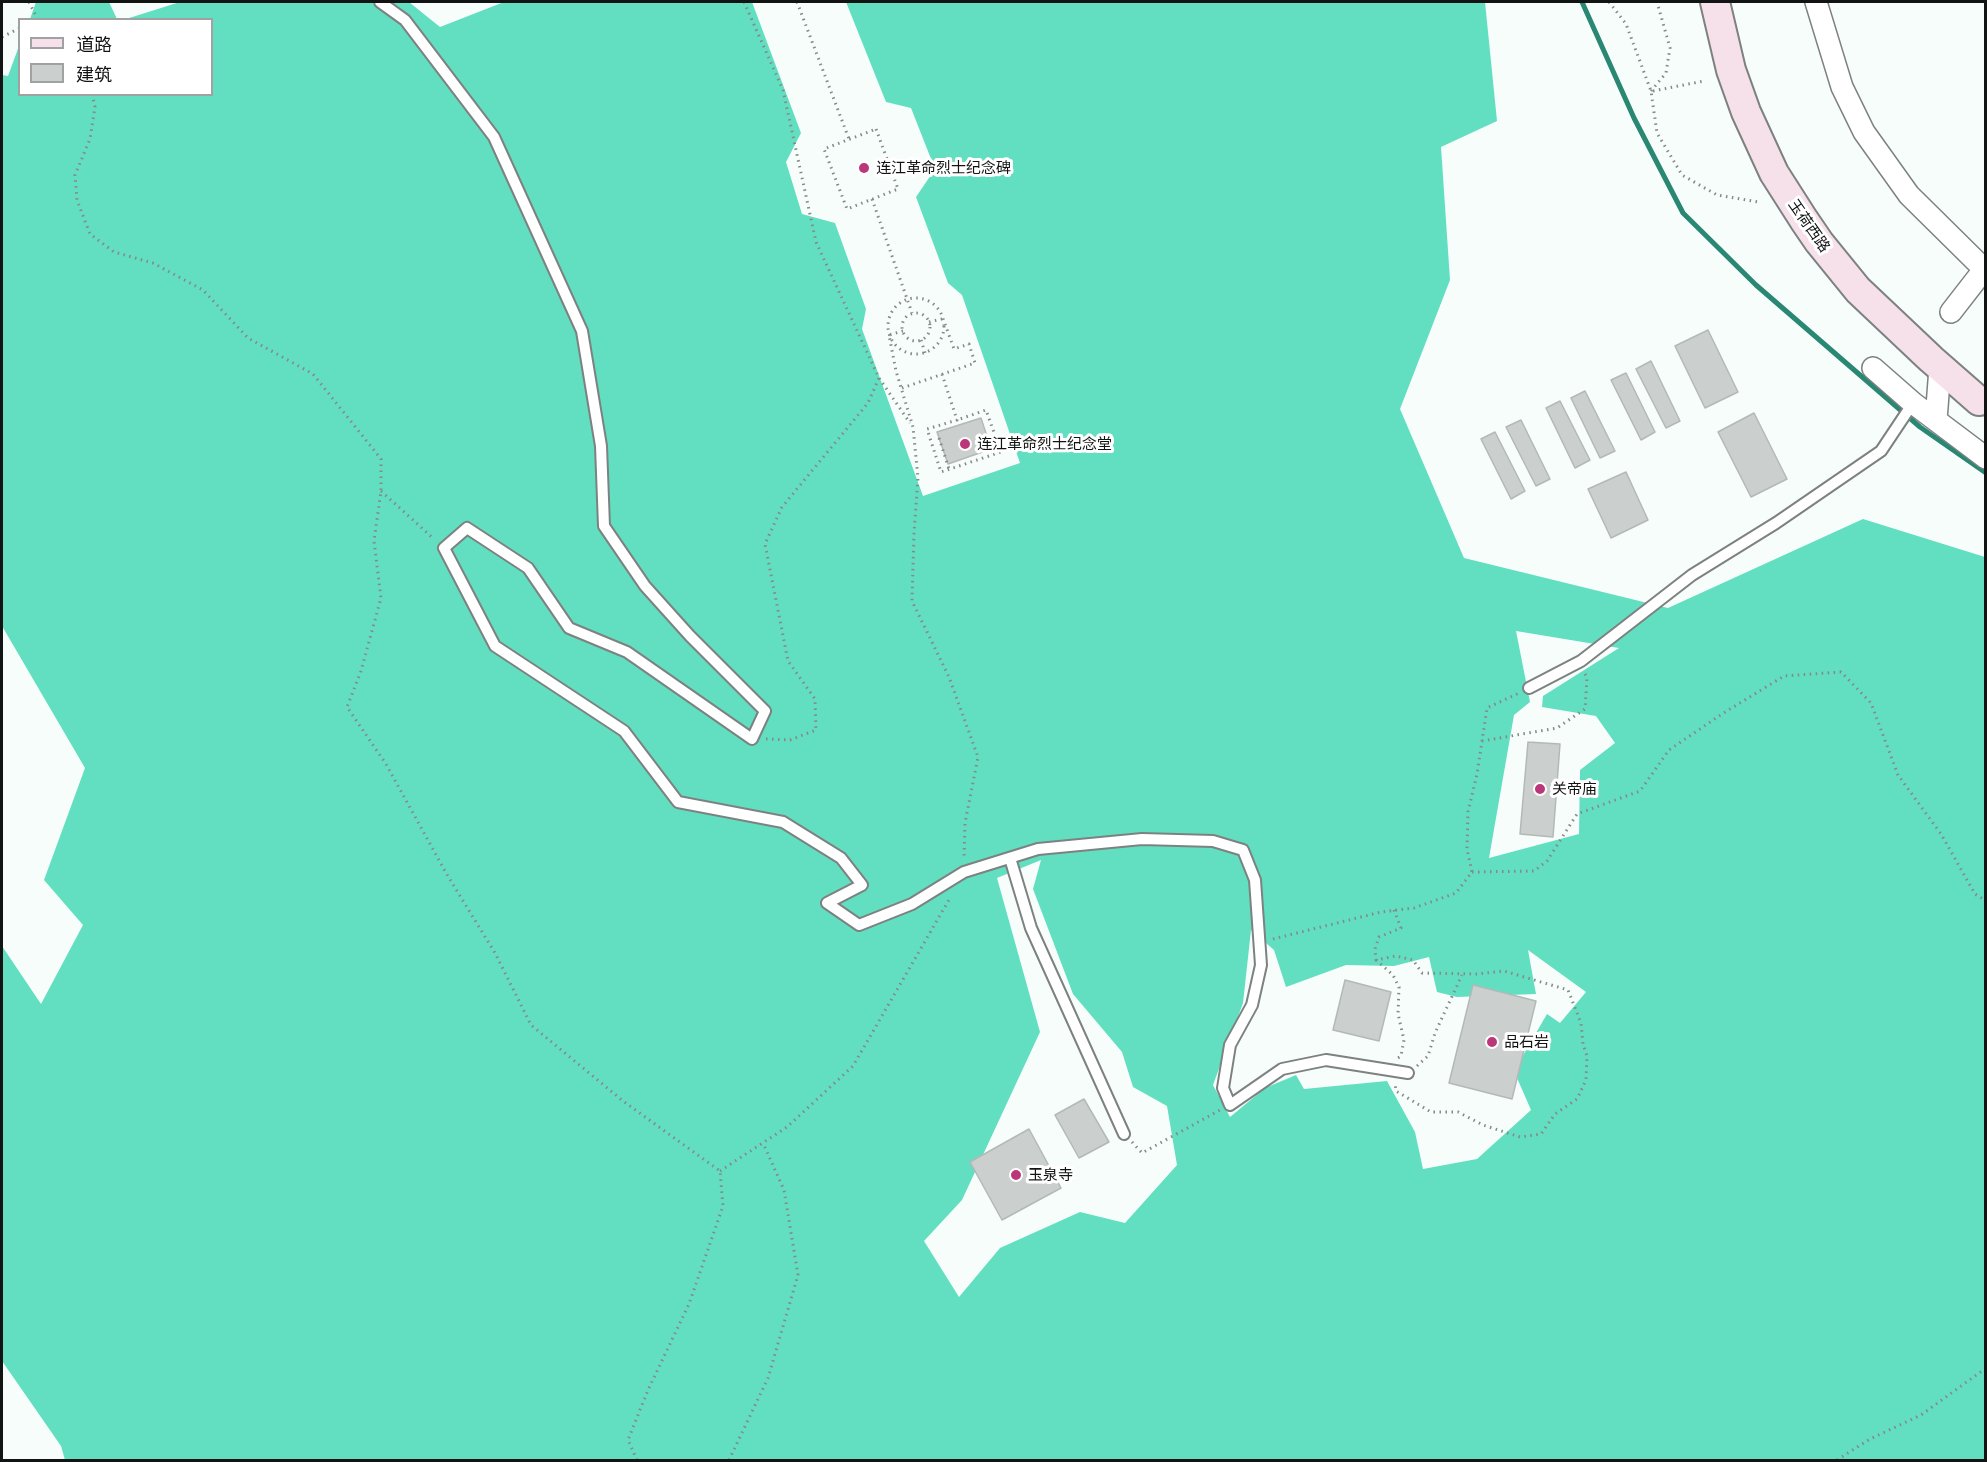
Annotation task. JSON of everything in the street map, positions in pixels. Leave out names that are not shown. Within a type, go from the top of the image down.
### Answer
[{"type":"main road","name":"玉荷西路","points":[[1715,2],[1731,70],[1746,112],[1764,153],[1788,196],[1819,242],[1858,290],[1940,368],[1982,402]]},
{"type":"street","points":[[1816,2],[1842,87],[1864,132],[1909,195],[1985,269],[1951,312]]},
{"type":"street","points":[[1873,368],[1913,403],[1986,458]]},
{"type":"street","points":[[1936,420],[1940,368]]},
{"type":"lane","points":[[380,2],[405,20],[494,137],[582,331],[601,446],[604,526],[645,586],[690,636],[765,711],[752,739],[627,652],[569,628],[528,568],[467,528],[444,548],[495,646],[624,731],[678,802],[783,822],[841,858],[862,885],[827,903],[859,926],[912,904],[964,872],[1038,849],[1142,839],[1213,841],[1243,850],[1255,880],[1261,965],[1252,1005],[1230,1045],[1223,1088],[1230,1105],[1282,1069],[1326,1060],[1408,1073]]},
{"type":"lane","points":[[1529,688],[1581,661],[1692,575],[1776,524],[1881,451],[1913,403]]},
{"type":"lane","points":[[1010,858],[1031,928],[1124,1134]]},
{"type":"path","points":[[29,2],[37,18]]},
{"type":"path","points":[[744,2],[783,90],[816,242],[879,378],[913,427]]},
{"type":"path","points":[[796,2],[849,139]]},
{"type":"path","points":[[1609,2],[1626,24],[1651,91],[1656,134],[1682,176],[1717,195],[1758,202]]},
{"type":"path","points":[[1651,91],[1666,73],[1670,48],[1657,2]]},
{"type":"path","points":[[2,37],[18,29]]},
{"type":"path","points":[[1651,91],[1704,81]]},
{"type":"path","points":[[92,96],[95,107],[90,139],[75,175],[77,200],[90,234],[114,252],[153,263],[202,290],[248,338],[313,374],[381,459],[381,491],[374,541],[381,598],[361,671],[347,707],[386,764],[446,873],[495,953],[531,1025],[623,1101],[720,1171],[723,1206],[689,1304],[648,1390],[628,1440],[637,1461]]},
{"type":"path","points":[[876,129],[898,189],[847,209],[824,149],[849,139],[876,129]]},
{"type":"path","points":[[872,199],[912,313]]},
{"type":"path","points":[[720,1171],[787,1127],[853,1066],[964,872],[965,823],[978,757],[949,676],[912,601],[918,478],[913,427],[896,371],[888,327],[892,313],[902,303],[917,299],[933,304],[943,318],[954,349],[969,344],[975,363],[902,388]]},
{"type":"path","points":[[912,313],[921,313],[929,322],[929,331],[921,340],[912,340],[903,331],[905,318],[912,313]]},
{"type":"path","points":[[929,322],[943,318]]},
{"type":"path","points":[[890,335],[897,347],[903,351],[925,353],[938,343],[942,336],[943,318]]},
{"type":"path","points":[[890,335],[903,331]]},
{"type":"path","points":[[921,340],[925,353]]},
{"type":"path","points":[[942,374],[957,420]]},
{"type":"path","points":[[752,739],[790,740],[816,730],[815,699],[788,661],[765,544],[782,507],[868,403],[879,378]]},
{"type":"path","points":[[987,410],[1001,452],[941,472],[927,429],[957,420],[987,410]]},
{"type":"path","points":[[939,438],[949,469]]},
{"type":"path","points":[[381,491],[444,548]]},
{"type":"path","points":[[1482,741],[1557,728],[1585,709],[1587,678],[1581,661]]},
{"type":"path","points":[[1472,872],[1534,872],[1547,861],[1577,814],[1640,790],[1669,750],[1722,714],[1784,676],[1841,672],[1871,704],[1898,775],[1941,834],[1975,894],[1986,901]]},
{"type":"path","points":[[1260,942],[1381,912],[1414,908],[1456,893],[1472,872],[1467,849],[1468,812],[1477,774],[1487,708],[1529,688]]},
{"type":"path","points":[[1383,1069],[1401,1056],[1404,1040],[1398,1014],[1399,987],[1393,975],[1376,960],[1375,949],[1379,937],[1401,928],[1394,910]]},
{"type":"path","points":[[1376,960],[1396,956],[1413,960],[1422,973],[1462,975],[1504,971],[1568,990],[1581,1023],[1587,1056],[1586,1080],[1577,1099],[1556,1114],[1541,1134],[1520,1137],[1483,1125],[1458,1112],[1431,1112],[1396,1090],[1394,1071]]},
{"type":"path","points":[[1408,1073],[1428,1056],[1435,1033],[1462,975]]},
{"type":"path","points":[[1124,1134],[1142,1153],[1230,1105]]},
{"type":"path","points":[[729,1461],[768,1378],[798,1275],[784,1190],[763,1143]]},
{"type":"path","points":[[1837,1461],[1870,1439],[1921,1415],[1986,1368]]},
{"type":"green space","points":[[36,2],[109,2],[117,18],[30,18]]},
{"type":"green space","points":[[180,2],[409,2],[440,27],[504,2],[752,2],[801,133],[786,162],[802,214],[835,223],[866,309],[862,329],[923,496],[1020,463],[962,295],[948,283],[916,197],[935,169],[911,108],[886,102],[846,2],[1485,2],[1497,121],[1441,147],[1450,280],[1400,409],[1464,558],[1668,608],[1863,519],[1985,557],[1985,1460],[65,1460],[61,1446],[2,1361],[2,946],[41,1004],[83,925],[44,880],[85,768],[2,626],[2,75],[8,76],[18,49],[18,96],[213,96],[213,18],[129,18]],"holes":[[[1516,631],[1619,648],[1543,696],[1542,707],[1596,716],[1615,743],[1580,770],[1579,834],[1489,858],[1514,715],[1530,702]],[[1041,860],[1033,889],[1073,994],[1122,1052],[1133,1087],[1167,1106],[1177,1165],[1125,1223],[1080,1212],[1000,1248],[959,1297],[924,1241],[962,1200],[1040,1032],[997,878]],[[1251,930],[1274,950],[1286,987],[1346,965],[1394,966],[1429,957],[1437,992],[1457,997],[1536,994],[1528,950],[1586,992],[1560,1023],[1547,1014],[1514,1071],[1531,1110],[1477,1159],[1423,1169],[1415,1132],[1387,1081],[1304,1089],[1296,1075],[1265,1088],[1230,1117],[1213,1085],[1243,1003]]]},
{"type":"building","points":[[1708,330],[1738,392],[1705,408],[1675,346]]},
{"type":"building","points":[[1651,361],[1680,421],[1666,428],[1636,369]]},
{"type":"building","points":[[1626,373],[1655,432],[1641,440],[1611,380]]},
{"type":"building","points":[[1585,391],[1615,451],[1600,458],[1571,398]]},
{"type":"building","points":[[1560,401],[1590,460],[1575,468],[1546,408]]},
{"type":"building","points":[[1754,413],[1787,479],[1751,497],[1718,432]]},
{"type":"building","name":"连江革命烈士纪念堂","points":[[981,418],[991,449],[948,464],[937,432]]},
{"type":"building","points":[[1521,420],[1550,479],[1536,486],[1506,427]]},
{"type":"building","points":[[1495,432],[1525,491],[1511,499],[1481,439]]},
{"type":"building","points":[[1626,472],[1648,520],[1611,538],[1588,489]]},
{"type":"building","name":"关帝庙","points":[[1528,742],[1560,744],[1553,837],[1520,834]]},
{"type":"building","points":[[1345,980],[1391,992],[1379,1041],[1333,1030]]},
{"type":"building","name":"品石岩","points":[[1473,985],[1536,1001],[1512,1099],[1449,1083]]},
{"type":"building","points":[[1084,1099],[1109,1142],[1079,1158],[1055,1115]]},
{"type":"building","name":"玉泉寺","points":[[1029,1129],[1061,1188],[1002,1220],[970,1162]]},
{"type":"waterway","points":[[1582,2],[1634,118],[1683,213],[1756,285],[1920,427],[1986,473]]},
{"type":"place","name":"连江革命烈士纪念碑","points":[[864,168]]},
{"type":"place","name":"连江革命烈士纪念堂","points":[[965,444]]},
{"type":"place","name":"关帝庙","points":[[1540,789]]},
{"type":"place","name":"品石岩","points":[[1492,1042]]},
{"type":"place","name":"玉泉寺","points":[[1016,1175]]}]
